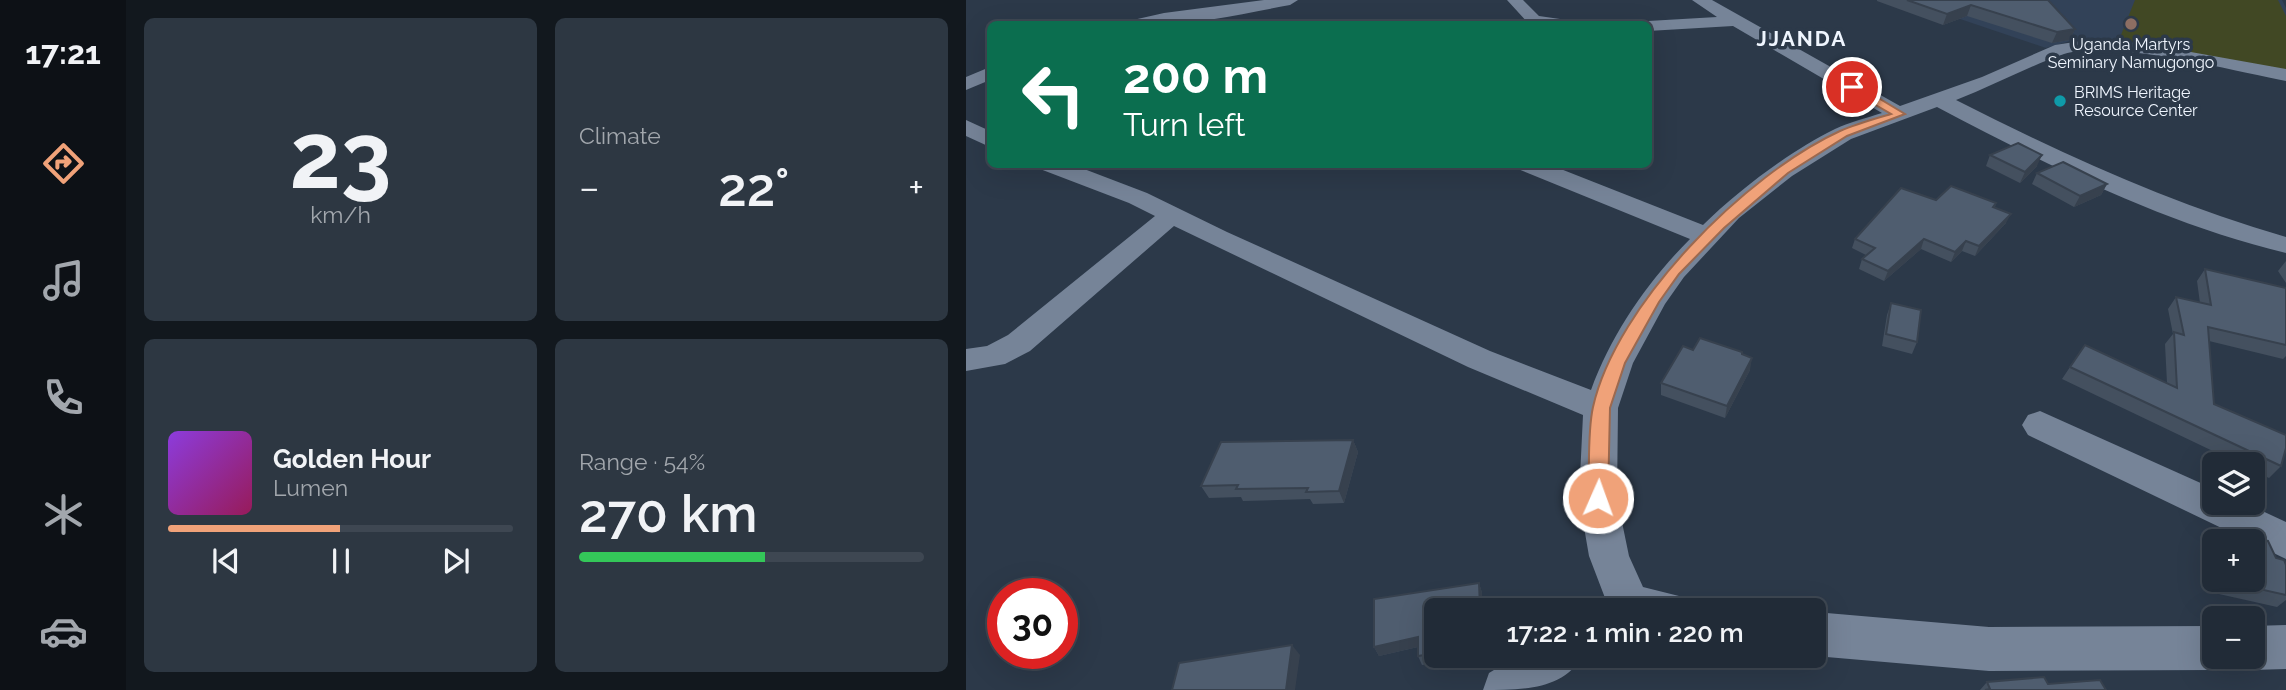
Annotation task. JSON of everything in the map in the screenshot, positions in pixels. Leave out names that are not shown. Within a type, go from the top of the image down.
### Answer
[{"type":"street","points":[[1152,21],[1290,0]]},
{"type":"street","points":[[1515,0],[1527,19],[1541,21]]},
{"type":"street","points":[[1700,0],[1899,114]]},
{"type":"street","points":[[1652,26],[1733,21]]},
{"type":"street","points":[[1632,598],[1609,556],[1598,498],[1601,408],[1617,363],[1652,301],[1674,271],[1730,213],[1783,171],[1843,134],[1940,100],[2074,46],[2094,44],[2146,49],[2286,75]]},
{"type":"street","points":[[966,83],[987,74]]},
{"type":"street","points":[[1940,100],[2014,139],[2133,192],[2246,234],[2286,244]]},
{"type":"street","points":[[966,127],[987,138]]},
{"type":"street","points":[[1059,168],[1138,198],[1479,359],[1601,408]]},
{"type":"street","points":[[1536,168],[1707,236]]},
{"type":"street","points":[[966,359],[994,356],[1019,343],[1171,215]]},
{"type":"street","points":[[2040,425],[2286,541]]},
{"type":"street","points":[[1826,635],[1989,649],[2202,648]]},
{"type":"street","points":[[2265,648],[2286,648]]},
{"type":"street","points":[[1506,690],[1540,668]]},
{"type":"shaded area","name":"Uganda Martyrs Seminary Namugongo","points":[[1904,0],[2282,0],[2286,8],[2286,73],[2098,41],[2074,40],[2046,48]]},
{"type":"green space","points":[[2135,0],[2278,0],[2286,16],[2286,71],[2119,40]]},
{"type":"building","points":[[1907,0],[2048,0],[2075,29],[2057,32],[1971,5],[1947,14]]},
{"type":"building","points":[[2018,143],[2042,155],[2025,172],[1990,155]]},
{"type":"building","points":[[2063,162],[2107,184],[2080,196],[2037,173]]},
{"type":"building","points":[[1951,186],[1996,203],[1993,207],[2011,214],[1979,246],[1966,241],[1955,252],[1924,239],[1888,271],[1862,259],[1875,248],[1855,239],[1901,188],[1936,200]]},
{"type":"building","points":[[2205,269],[2286,288],[2286,345],[2208,327],[2214,404],[2286,435],[2281,466],[2265,458],[2265,452],[2251,452],[2070,367],[2085,345],[2177,388],[2174,332],[2184,335],[2176,297],[2211,305]]},
{"type":"building","points":[[1891,303],[1921,310],[1917,342],[1886,334]]},
{"type":"building","points":[[1700,338],[1752,358],[1727,406],[1661,383],[1683,346],[1693,350]]},
{"type":"building","points":[[1353,440],[1339,491],[1306,492],[1308,488],[1236,489],[1238,485],[1201,486],[1221,442]]},
{"type":"building","points":[[2265,540],[2268,541],[2276,558],[2284,560],[2286,565],[2286,595],[2265,590]]},
{"type":"building","points":[[1479,583],[1480,598],[1424,598],[1424,655],[1418,656],[1418,637],[1374,647],[1374,599]]},
{"type":"building","points":[[1292,645],[1286,690],[1172,690],[1179,663]]},
{"type":"building","points":[[2044,677],[2048,684],[2100,680],[2106,690],[1985,690],[1990,689],[1987,682]]},
{"type":"place","name":"Uganda Martyrs Seminary Namugongo","points":[[2131,24]]},
{"type":"place","name":"BRIMS Heritage Resource Center","points":[[2060,101]]},
{"type":"district","name":"JJANDA","points":[[1802,38]]},
{"type":"route","points":[[1598,498],[1601,408],[1617,363],[1652,301],[1674,271],[1730,213],[1783,171],[1843,134],[1899,114],[1852,87]]}]
